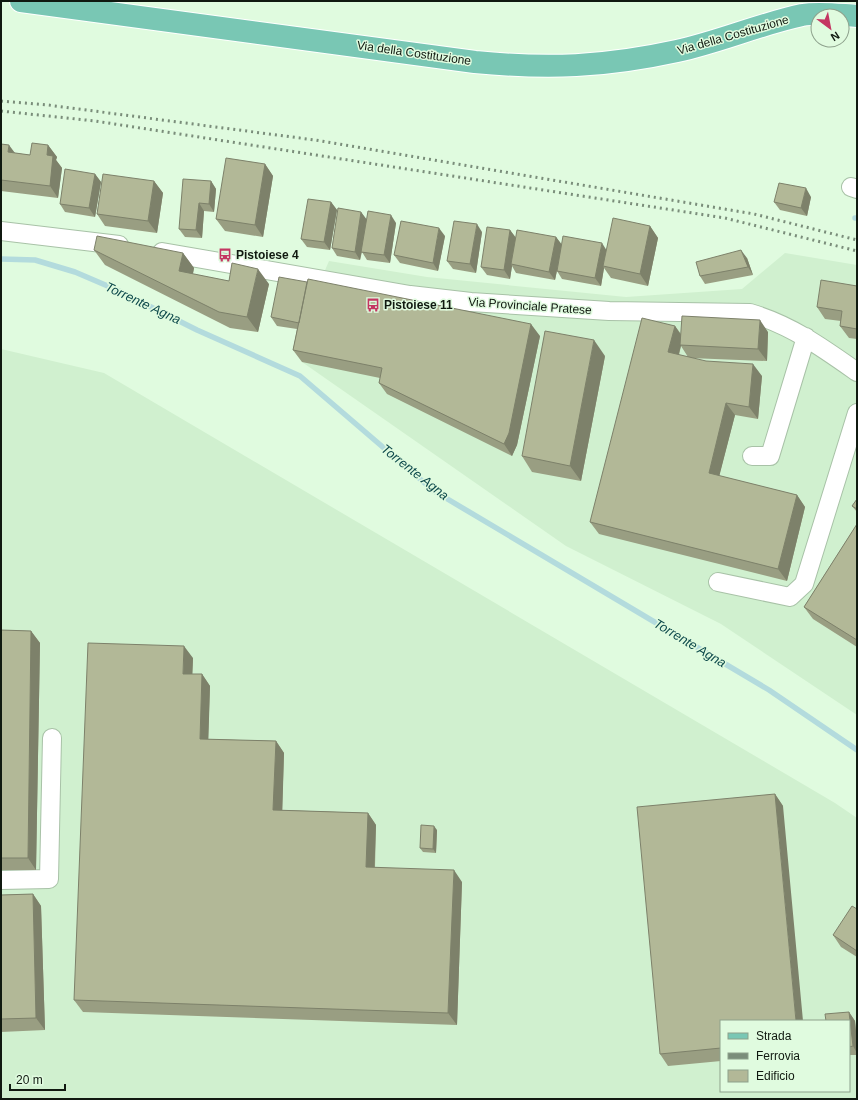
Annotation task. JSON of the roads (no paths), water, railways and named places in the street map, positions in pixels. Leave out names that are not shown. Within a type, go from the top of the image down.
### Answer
[{"type":"main road","name":"Via della Costituzione","points":[[21,1],[474,62],[518,66],[572,66],[627,61],[679,51],[804,15]]},
{"type":"main road","points":[[804,15],[820,1]]},
{"type":"main road","points":[[804,15],[833,14],[857,16]]},
{"type":"street","name":"Via Provinciale Pratese","points":[[1,231],[94,241],[410,295],[471,302],[609,311],[750,313],[769,319],[806,337],[857,372]]},
{"type":"street","points":[[752,456],[770,456],[806,337]]},
{"type":"street","points":[[718,582],[790,597],[804,584],[857,413]]},
{"type":"street","points":[[1,880],[50,879],[52,738]]},
{"type":"waterway","name":"Torrente Agna","points":[[1,259],[35,260],[75,272],[117,290],[197,330],[300,376],[434,491],[769,690],[857,750]]},
{"type":"railway","points":[[1,101],[48,105],[315,140],[754,214],[857,240]]},
{"type":"railway","points":[[1,111],[95,121],[725,218],[857,251]]},
{"type":"place","name":"Pistoiese 4","points":[[225,255]]},
{"type":"place","name":"Pistoiese 11","points":[[373,305]]}]
